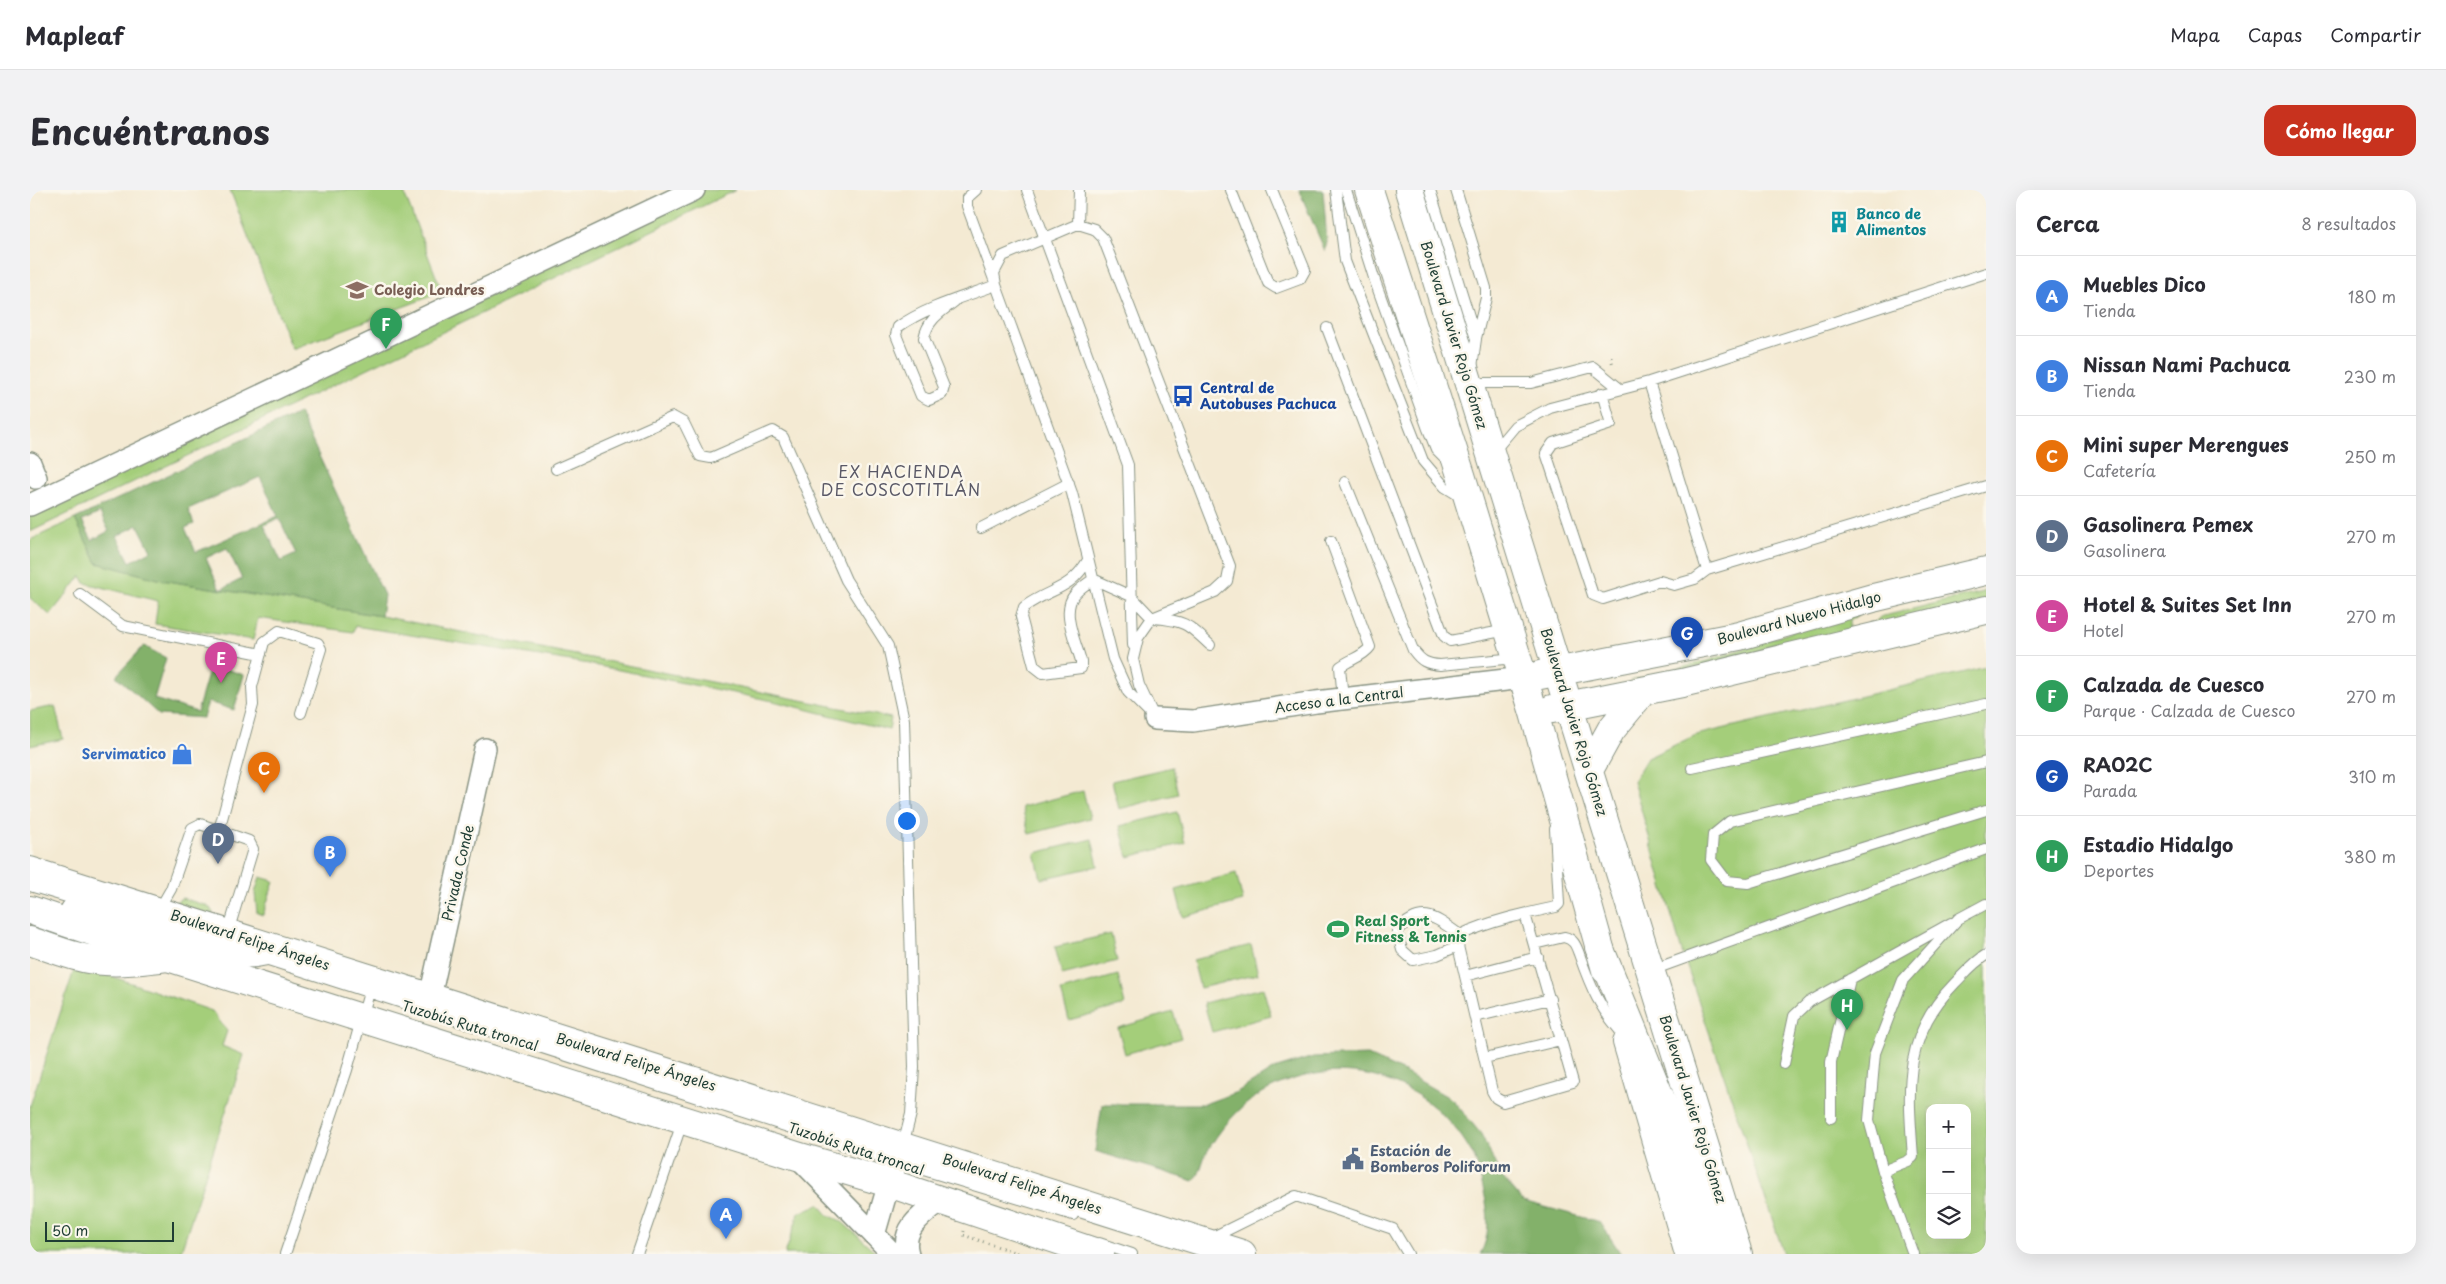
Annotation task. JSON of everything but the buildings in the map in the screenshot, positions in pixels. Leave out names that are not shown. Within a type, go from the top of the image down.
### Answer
[{"type":"main road","points":[[1368,190],[1461,475],[1534,713],[1599,947],[1689,1254]]},
{"type":"main road","name":"Boulevard Javier Rojo Gómez","points":[[1409,190],[1738,1254]]},
{"type":"main road","name":"Boulevard Nuevo Hidalgo","points":[[1520,668],[1558,671],[1740,636],[1873,598],[1986,571]]},
{"type":"main road","points":[[1865,640],[1862,632],[1864,622],[1872,615],[1986,587]]},
{"type":"main road","points":[[1534,713],[1643,691],[1986,610]]},
{"type":"main road","points":[[1616,697],[1614,688],[1622,680],[1695,657],[1740,636]]},
{"type":"main road","points":[[1589,770],[1611,730],[1643,691]]},
{"type":"main road","name":"Boulevard Felipe Ángeles","points":[[30,871],[159,910],[278,949],[366,1000],[430,997],[895,1167],[1204,1242],[1242,1254]]},
{"type":"main road","points":[[46,910],[100,913],[225,954],[252,955],[278,949]]},
{"type":"main road","name":"Boulevard Felipe Ángeles","points":[[46,910],[168,957],[366,1000],[683,1120],[797,1156],[895,1167],[940,1201],[1100,1254]]},
{"type":"main road","points":[[30,941],[82,958],[104,961],[124,962],[168,957]]},
{"type":"main road","points":[[1599,947],[1667,1114],[1712,1254]]},
{"type":"main road","points":[[1701,1132],[1712,1200],[1728,1254]]},
{"type":"street","points":[[30,505],[694,190]]},
{"type":"street","name":"Acceso a la Central","points":[[1155,719],[1193,721],[1343,699],[1520,668]]},
{"type":"street","name":"Privada Conde","points":[[430,997],[485,749]]},
{"type":"street","points":[[797,1156],[893,1254]]},
{"type":"street","points":[[874,1235],[895,1167]]},
{"type":"street","points":[[908,1254],[906,1247],[909,1230],[918,1219],[940,1201]]},
{"type":"lane","points":[[976,190],[967,198],[967,206],[1071,488],[1113,659],[1128,692],[1155,719]]},
{"type":"lane","points":[[1027,190],[1128,464],[1133,659],[1140,684],[1155,719]]},
{"type":"lane","points":[[1078,224],[1079,190]]},
{"type":"lane","points":[[1231,190],[1268,283],[1276,288],[1300,279],[1305,270],[1272,190]]},
{"type":"lane","points":[[1336,190],[1345,261],[1423,461],[1445,487],[1469,502]]},
{"type":"lane","points":[[1346,190],[1375,281],[1436,449],[1461,475]]},
{"type":"lane","points":[[1430,190],[1476,339]]},
{"type":"lane","points":[[1456,190],[1486,288],[1486,298],[1476,339],[1469,383],[1531,383],[1593,367],[1620,389]]},
{"type":"lane","points":[[996,285],[994,273],[1003,256],[1078,224],[1094,229],[1103,238],[1230,566],[1227,580],[1215,592],[1152,618],[1138,638],[1133,659]]},
{"type":"lane","points":[[1492,454],[1516,426],[1550,408],[1648,382],[1986,273]]},
{"type":"lane","points":[[955,301],[936,315],[926,330],[924,338],[944,387],[942,394],[929,400],[921,396],[896,335],[898,327],[907,320],[955,301],[996,285]]},
{"type":"lane","points":[[1327,328],[1444,636],[1450,641],[1459,641],[1508,630]]},
{"type":"lane","points":[[1648,382],[1707,570]]},
{"type":"lane","points":[[1602,393],[1611,424],[1553,443],[1546,453],[1593,595],[1603,598],[1660,581],[1674,585],[1695,580],[1707,570],[1986,486]]},
{"type":"lane","points":[[556,469],[673,417],[684,423],[700,456],[711,458],[773,431],[783,437],[846,580],[888,646],[904,720],[914,1067],[910,1114],[895,1167]]},
{"type":"lane","points":[[1345,482],[1413,650],[1420,660],[1440,665],[1520,668]]},
{"type":"lane","points":[[981,528],[1071,488]]},
{"type":"lane","points":[[1331,541],[1370,647],[1366,653],[1348,660],[1340,667],[1343,699]]},
{"type":"lane","points":[[1088,560],[1080,575],[1070,583],[1024,607],[1021,617],[1034,666],[1038,671],[1043,673],[1081,668],[1081,661],[1069,618],[1069,602],[1075,593],[1093,579]]},
{"type":"lane","points":[[1093,579],[1131,596],[1152,618],[1177,620],[1191,627],[1210,645]]},
{"type":"lane","points":[[80,594],[123,626],[261,654]]},
{"type":"lane","points":[[218,830],[253,705],[252,687],[264,642],[279,631],[318,643],[322,649],[301,713]]},
{"type":"lane","points":[[1692,768],[1986,704]]},
{"type":"lane","points":[[1986,762],[1730,821],[1713,835],[1711,860],[1727,881],[1748,883],[1986,810]]},
{"type":"lane","points":[[1460,935],[1479,926],[1556,907],[1559,904],[1551,775]]},
{"type":"lane","points":[[159,910],[171,889],[192,828],[200,824],[249,841],[253,849],[228,933]]},
{"type":"lane","points":[[1651,970],[1986,849]]},
{"type":"lane","name":"Tuzobús Ruta troncal","points":[[30,886],[252,955],[366,1000],[895,1167],[1132,1254]]},
{"type":"lane","points":[[1784,1064],[1794,1016],[1809,1002],[1986,904]]},
{"type":"lane","name":"Tuzobús Ruta troncal","points":[[46,910],[366,1000],[895,1167],[1079,1216]]},
{"type":"lane","points":[[1460,935],[1458,946],[1492,1091],[1496,1098],[1503,1102],[1573,1082],[1525,914]]},
{"type":"lane","points":[[1458,946],[1438,956],[1413,960],[1402,950],[1397,931],[1416,916],[1427,916],[1444,924],[1460,935]]},
{"type":"lane","points":[[1913,1254],[1883,1171],[1869,1120],[1875,1053],[1903,980],[1958,919]]},
{"type":"lane","points":[[1534,944],[1564,937],[1574,943],[1593,993],[1609,1019],[1625,1036]]},
{"type":"lane","points":[[1883,1171],[1908,1161],[1913,1157],[1908,1092],[1917,1040],[1941,997],[1978,959],[1986,955]]},
{"type":"lane","points":[[1465,976],[1538,957]]},
{"type":"lane","points":[[1831,1118],[1831,1062],[1850,979]]},
{"type":"lane","points":[[1475,1017],[1550,999]]},
{"type":"lane","points":[[285,1254],[347,1070],[366,1000]]},
{"type":"lane","points":[[1485,1058],[1561,1040]]},
{"type":"lane","points":[[637,1254],[683,1120]]},
{"type":"lane","points":[[1204,1242],[1296,1196],[1393,1229],[1408,1254]]},
{"type":"green space","points":[[230,190],[403,190],[442,292],[292,349]]},
{"type":"green space","points":[[697,190],[736,190],[30,532],[30,507]]},
{"type":"green space","points":[[1299,190],[1323,190],[1327,242],[1325,251]]},
{"type":"green space","points":[[299,413],[384,595],[381,616],[221,590],[242,579],[227,548],[206,558],[220,589],[162,580],[97,563],[75,519]],"holes":[[[260,477],[278,516],[196,552],[185,528],[194,524],[188,509]],[[100,513],[109,531],[92,540],[82,521]],[[279,518],[296,554],[281,561],[264,525]],[[138,525],[151,551],[130,562],[117,536]]]},
{"type":"green space","points":[[75,519],[97,563],[162,580],[381,616],[891,718],[889,730],[773,701],[589,664],[355,626],[353,632],[258,618],[253,640],[155,624],[158,601],[85,583],[81,576],[50,615],[30,598],[30,540]]},
{"type":"green space","points":[[1986,591],[1986,601],[1877,627],[1874,623],[1880,617]]},
{"type":"green space","points":[[1859,614],[1849,621],[1849,635],[1630,681],[1710,660],[1803,628]]},
{"type":"green space","points":[[144,646],[166,658],[154,699],[197,712],[211,664],[244,675],[234,710],[208,702],[203,718],[159,715],[116,676]]},
{"type":"green space","points":[[1986,667],[1986,1254],[1784,1254],[1682,952],[1633,781],[1647,758],[1696,735]]},
{"type":"green space","points":[[55,706],[63,739],[30,746],[30,711]]},
{"type":"green space","points":[[1172,767],[1178,794],[1119,809],[1112,781]]},
{"type":"green space","points":[[1083,791],[1090,818],[1029,834],[1022,807]]},
{"type":"green space","points":[[1177,812],[1185,843],[1128,857],[1120,826]]},
{"type":"green space","points":[[1092,839],[1098,866],[1041,879],[1035,853]]},
{"type":"green space","points":[[1236,873],[1243,901],[1183,917],[1176,890]]},
{"type":"green space","points":[[260,877],[274,881],[263,915],[257,913],[255,893]]},
{"type":"green space","points":[[182,898],[208,906],[213,912],[212,917],[175,905]]},
{"type":"green space","points":[[1111,934],[1117,961],[1062,975],[1055,947]]},
{"type":"green space","points":[[1251,945],[1258,974],[1200,988],[1193,960]]},
{"type":"green space","points":[[76,964],[212,1011],[227,1031],[222,1046],[244,1055],[180,1254],[30,1254],[30,1106]]},
{"type":"green space","points":[[1118,975],[1125,1005],[1069,1020],[1061,991]]},
{"type":"green space","points":[[1263,988],[1271,1016],[1212,1032],[1204,1003]]},
{"type":"green space","points":[[1173,1012],[1181,1038],[1125,1054],[1118,1028]]},
{"type":"green space","points":[[1367,1055],[1406,1073],[1453,1100],[1481,1134],[1501,1176],[1523,1201],[1600,1222],[1621,1254],[1480,1254],[1486,1238],[1488,1220],[1486,1201],[1475,1159],[1458,1131],[1436,1109],[1411,1091],[1383,1079],[1353,1073],[1323,1073],[1292,1080],[1253,1098],[1237,1112],[1217,1137],[1206,1154],[1199,1174],[1194,1181],[1095,1151],[1102,1104],[1204,1104],[1237,1092],[1274,1069],[1313,1057]]},
{"type":"green space","points":[[819,1204],[828,1215],[841,1221],[878,1254],[785,1254],[799,1213]]},
{"type":"place","name":"Banco de Alimentos","points":[[1839,222]]},
{"type":"place","name":"Colegio Londres","points":[[357,290]]},
{"type":"place","name":"Calzada de Cuesco","points":[[386,349]]},
{"type":"place","name":"Central de Autobuses Pachuca","points":[[1183,396]]},
{"type":"place","name":"RA02C","points":[[1687,658]]},
{"type":"place","name":"Hotel & Suites Set Inn","points":[[221,683]]},
{"type":"place","name":"Servimatico","points":[[182,754]]},
{"type":"place","name":"Mini super Merengues","points":[[264,793]]},
{"type":"place","name":"Gasolinera Pemex","points":[[218,864]]},
{"type":"place","name":"Nissan Nami Pachuca","points":[[330,877]]},
{"type":"place","name":"Real Sport Fitness & Tennis","points":[[1338,929]]},
{"type":"place","name":"Estadio Hidalgo","points":[[1847,1030]]},
{"type":"place","name":"Estación de Bomberos Poliforum","points":[[1353,1159]]},
{"type":"place","name":"Muebles Dico","points":[[726,1239]]},
{"type":"district","name":"EX HACIENDA DE COSCOTITLÁN","points":[[901,481]]}]
